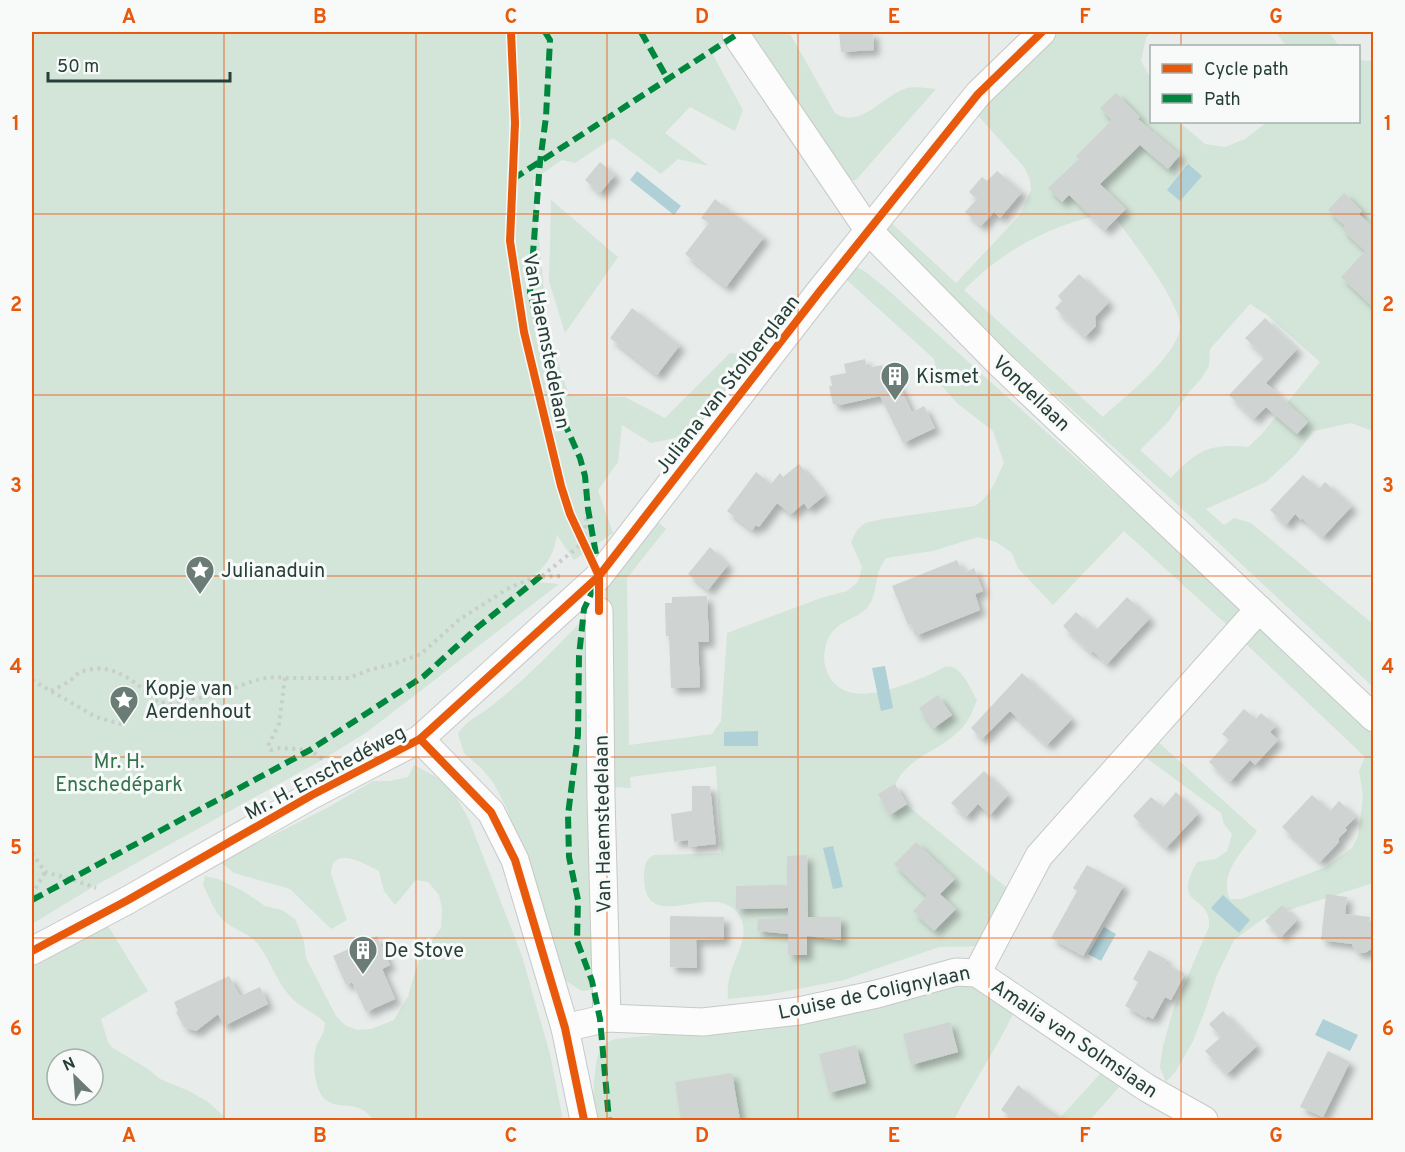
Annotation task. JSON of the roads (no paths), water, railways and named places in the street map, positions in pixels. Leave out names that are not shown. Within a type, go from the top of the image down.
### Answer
[{"type":"street","name":"Vondellaan","points":[[739,32],[736,35],[869,231],[1001,365],[1374,718]]},
{"type":"street","name":"Juliana van Stolberglaan","points":[[420,740],[599,576],[806,309],[978,94],[1042,32]]},
{"type":"street","name":"Louise de Colignylaan","points":[[565,1028],[607,1018],[703,1022],[799,1011],[877,994],[956,972],[977,973],[1039,856],[1259,609]]},
{"type":"street","name":"Van Haemstedelaan","points":[[599,611],[607,1018]]},
{"type":"street","name":"Mr. H. Enschedéweg","points":[[32,951],[128,900],[312,795],[420,740],[491,812],[515,860],[565,1028],[584,1120]]},
{"type":"street","name":"Amalia van Solmslaan","points":[[977,973],[1147,1088],[1204,1120]]},
{"type":"water","points":[[1188,164],[1202,176],[1180,201],[1167,190]]},
{"type":"water","points":[[637,171],[681,206],[674,215],[630,180]]},
{"type":"water","points":[[885,666],[893,708],[881,711],[872,668]]},
{"type":"water","points":[[758,731],[758,746],[724,746],[724,732]]},
{"type":"water","points":[[833,846],[843,887],[833,889],[823,848]]},
{"type":"water","points":[[1223,895],[1250,920],[1239,933],[1211,908]]},
{"type":"water","points":[[1104,927],[1116,934],[1101,961],[1088,954]]},
{"type":"water","points":[[1323,1019],[1358,1035],[1350,1051],[1315,1035]]},
{"type":"place","name":"Kismet","points":[[895,402]]},
{"type":"place","name":"Julianaduin","points":[[200,596]]},
{"type":"place","name":"Kopje van Aerdenhout","points":[[124,726]]},
{"type":"place","name":"De Stove","points":[[363,976]]},
{"type":"park label","name":"Mr. H. Enschedépark","points":[[119,772]]}]
